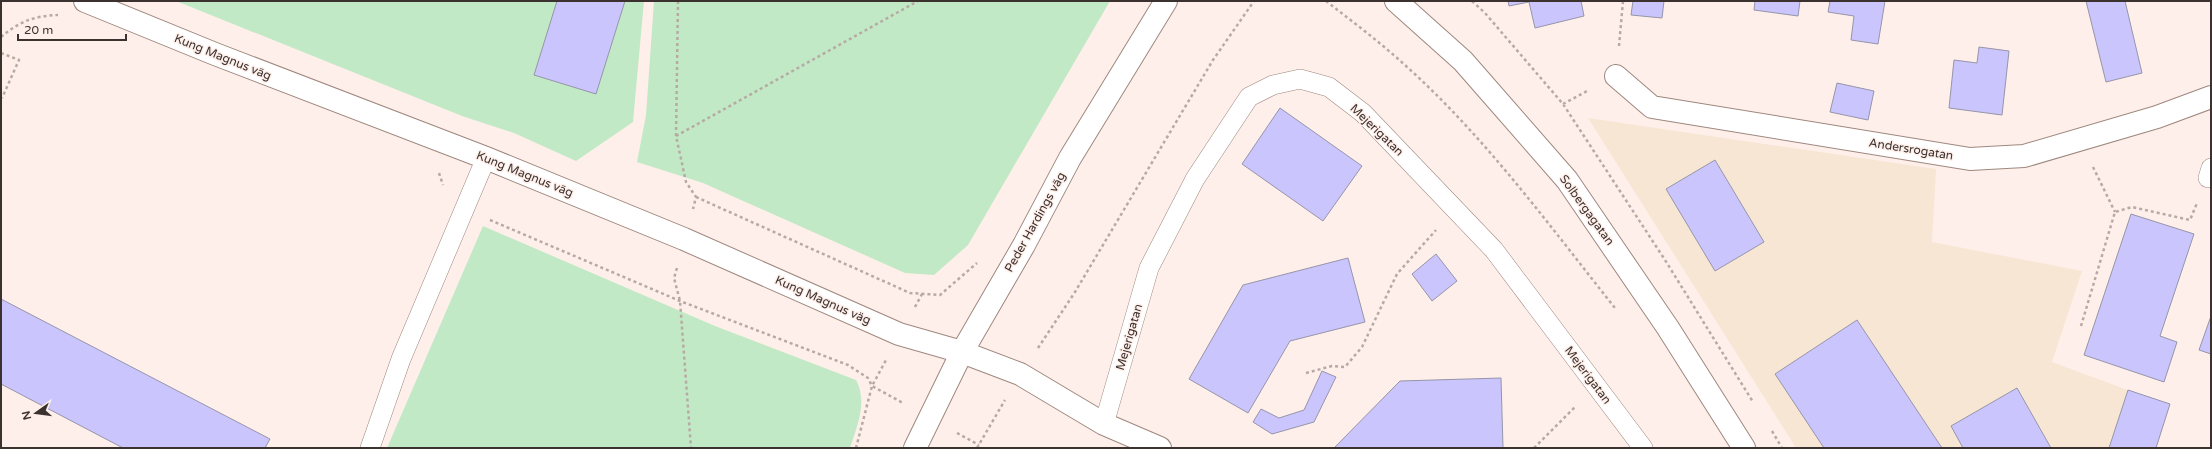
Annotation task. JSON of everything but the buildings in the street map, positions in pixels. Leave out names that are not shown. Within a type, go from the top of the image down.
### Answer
[{"type":"street","name":"Kung Magnus väg","points":[[86,1],[215,54],[486,158],[684,239],[899,334],[962,352]]},
{"type":"street","name":"Peder Hardings väg","points":[[915,448],[962,352],[1024,246],[1074,152],[1166,1]]},
{"type":"street","name":"Solbergagatan","points":[[1396,1],[1463,61],[1567,180],[1668,328],[1744,448]]},
{"type":"street","name":"Andersrogatan","points":[[1616,76],[1652,107],[1970,159],[2024,156],[2157,117],[2211,97]]},
{"type":"street","points":[[962,352],[1020,374],[1104,424],[1160,448]]},
{"type":"lane","name":"Mejerigatan","points":[[1104,424],[1149,268],[1195,179],[1249,97],[1273,85],[1300,79],[1329,87],[1363,113],[1494,250],[1643,448]]},
{"type":"lane","points":[[370,448],[401,359],[486,158]]},
{"type":"path","points":[[676,136],[918,1]]},
{"type":"path","points":[[464,208],[680,301],[848,365],[868,378],[872,386],[931,417],[978,447],[1020,374],[1075,292],[1213,60],[1254,1]]},
{"type":"path","points":[[1326,1],[1406,66],[1460,119],[1529,199],[1618,311]]},
{"type":"path","points":[[1472,1],[1485,13],[1563,104],[1665,260],[1757,408]]},
{"type":"path","points":[[1616,76],[1623,1]]},
{"type":"path","points":[[1,53],[19,60],[2,98]]},
{"type":"path","points":[[2080,139],[2115,212],[2081,326]]},
{"type":"path","points":[[2115,212],[2132,207],[2190,220],[2209,173]]},
{"type":"path","points":[[696,197],[910,293],[940,295],[976,263],[980,256]]},
{"type":"path","points":[[1306,373],[1332,366],[1345,367],[1362,347],[1397,274],[1455,209]]},
{"type":"path","points":[[1534,448],[1597,385]]},
{"type":"path","points":[[856,448],[872,386]]},
{"type":"path","points":[[1770,428],[1782,448]]},
{"type":"shaded area","points":[[1588,118],[1936,169],[1932,242],[2082,271],[2052,362],[2170,404],[2156,448],[1796,448]]},
{"type":"green space","points":[[176,1],[644,1],[633,122],[576,161],[514,133],[462,116]]},
{"type":"green space","points":[[654,1],[1110,1],[968,245],[934,275],[905,273],[703,183],[637,162],[646,115]]},
{"type":"green space","points":[[483,226],[715,326],[856,380],[861,397],[861,405],[858,423],[850,448],[387,448]]}]
